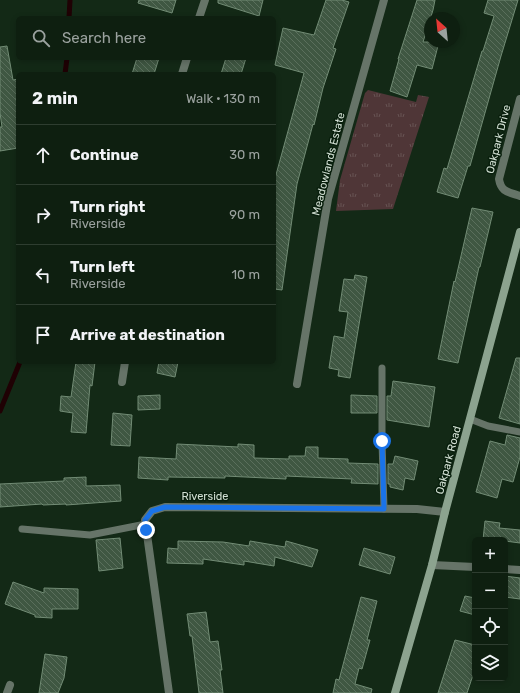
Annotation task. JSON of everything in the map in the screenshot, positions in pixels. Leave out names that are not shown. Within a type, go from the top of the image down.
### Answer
[{"type":"main road","name":"Oakpark Road","points":[[395,693],[432,565],[520,232]]},
{"type":"street","points":[[200,16],[205,0]]},
{"type":"street","name":"Meadowlands Estate","points":[[297,384],[328,199],[384,0]]},
{"type":"street","points":[[183,72],[186,60]]},
{"type":"street","name":"Oakpark Drive","points":[[520,99],[499,179],[500,186],[503,190],[520,196]]},
{"type":"street","points":[[122,382],[125,364]]},
{"type":"street","name":"Riverside","points":[[146,524],[145,520],[152,511],[165,507],[417,509],[445,512]]},
{"type":"street","points":[[146,524],[169,693]]},
{"type":"street","points":[[432,565],[472,567]]},
{"type":"street","points":[[508,569],[520,570]]},
{"type":"street","points":[[7,693],[10,685]]},
{"type":"lane","points":[[382,368],[384,509]]},
{"type":"lane","points":[[470,419],[488,426],[520,432]]},
{"type":"lane","points":[[22,529],[90,535],[146,524]]},
{"type":"green space","points":[[368,90],[416,102],[418,95],[429,97],[393,209],[336,211],[340,180],[365,93]]},
{"type":"building","points":[[139,0],[176,0],[172,13],[138,3]]},
{"type":"building","points":[[218,0],[263,0],[259,16],[218,3]]},
{"type":"building","points":[[326,0],[342,0],[349,2],[333,48],[336,49],[323,88],[297,184],[282,290],[276,289],[276,175],[304,73],[275,65],[283,28],[314,35]]},
{"type":"building","points":[[417,0],[435,0],[432,12],[424,12],[424,48],[437,48],[432,69],[417,65],[407,97],[390,91],[398,59]]},
{"type":"building","points":[[488,0],[518,0],[470,166],[468,166],[458,198],[437,192],[444,168],[447,169],[494,16],[484,13]]},
{"type":"building","points":[[7,46],[13,80],[16,79],[16,148],[0,151],[0,127],[2,127],[0,113],[0,47]]},
{"type":"building","points":[[136,60],[158,60],[155,72],[133,72]]},
{"type":"building","points":[[225,60],[245,60],[242,72],[222,72]]},
{"type":"building","points":[[472,208],[493,212],[479,267],[458,363],[438,359],[454,281],[455,282]]},
{"type":"building","points":[[355,275],[367,277],[350,378],[338,376],[339,370],[329,368],[334,336],[344,338],[348,312],[339,311],[344,279],[354,280]]},
{"type":"building","points":[[516,358],[520,358],[520,424],[499,418]]},
{"type":"building","points":[[76,364],[95,364],[92,386],[90,385],[86,433],[71,432],[73,413],[60,411],[61,396],[71,397]]},
{"type":"building","points":[[159,364],[178,364],[175,377],[157,373]]},
{"type":"building","points":[[393,381],[435,387],[429,427],[387,420],[387,396],[391,396]]},
{"type":"building","points":[[160,395],[160,409],[138,410],[138,396]]},
{"type":"building","points":[[351,395],[377,396],[377,413],[351,413]]},
{"type":"building","points":[[113,413],[132,415],[130,446],[111,445]]},
{"type":"building","points":[[507,435],[520,438],[520,457],[513,482],[502,479],[497,498],[476,492],[490,441],[505,445]]},
{"type":"building","points":[[177,444],[238,447],[238,444],[254,445],[254,458],[289,459],[289,456],[305,456],[306,447],[318,447],[318,458],[348,459],[348,463],[378,464],[378,484],[351,483],[352,479],[286,476],[286,479],[225,476],[225,478],[168,477],[168,480],[138,478],[139,457],[176,459]]},
{"type":"building","points":[[395,456],[418,461],[414,480],[405,478],[403,490],[390,487],[390,484],[388,484],[388,464],[393,464]]},
{"type":"building","points":[[86,477],[86,486],[120,485],[121,501],[66,505],[42,504],[0,507],[0,484],[64,481],[64,478]]},
{"type":"building","points":[[485,521],[500,523],[499,528],[520,530],[520,543],[508,541],[508,537],[483,537]]},
{"type":"building","points":[[120,538],[123,568],[99,571],[96,540]]},
{"type":"building","points":[[178,541],[223,542],[249,546],[250,541],[285,547],[286,541],[318,550],[312,567],[275,557],[274,566],[244,561],[244,565],[203,559],[203,564],[167,563],[168,548],[178,549]]},
{"type":"building","points":[[364,548],[395,557],[390,574],[359,565]]},
{"type":"building","points":[[508,576],[520,578],[520,599],[508,597]]},
{"type":"building","points":[[13,582],[44,593],[44,588],[78,589],[78,609],[52,609],[52,618],[35,617],[35,615],[5,604]]},
{"type":"building","points":[[465,596],[472,597],[472,614],[460,611]]},
{"type":"building","points":[[361,597],[377,601],[367,640],[370,640],[362,669],[359,668],[355,684],[372,689],[371,693],[333,693],[336,679],[339,680]]},
{"type":"building","points":[[206,612],[210,642],[218,641],[222,670],[220,670],[223,693],[199,693],[192,636],[190,636],[187,614]]},
{"type":"building","points":[[455,640],[472,644],[472,678],[467,693],[438,693]]},
{"type":"building","points":[[45,654],[67,657],[64,678],[58,693],[39,693]]},
{"type":"waterway","points":[[69,16],[70,0]]},
{"type":"waterway","points":[[65,72],[67,60]]},
{"type":"waterway","points":[[0,411],[19,364]]},
{"type":"route","points":[[146,530],[145,520],[152,511],[165,507],[384,509],[382,441]]}]
